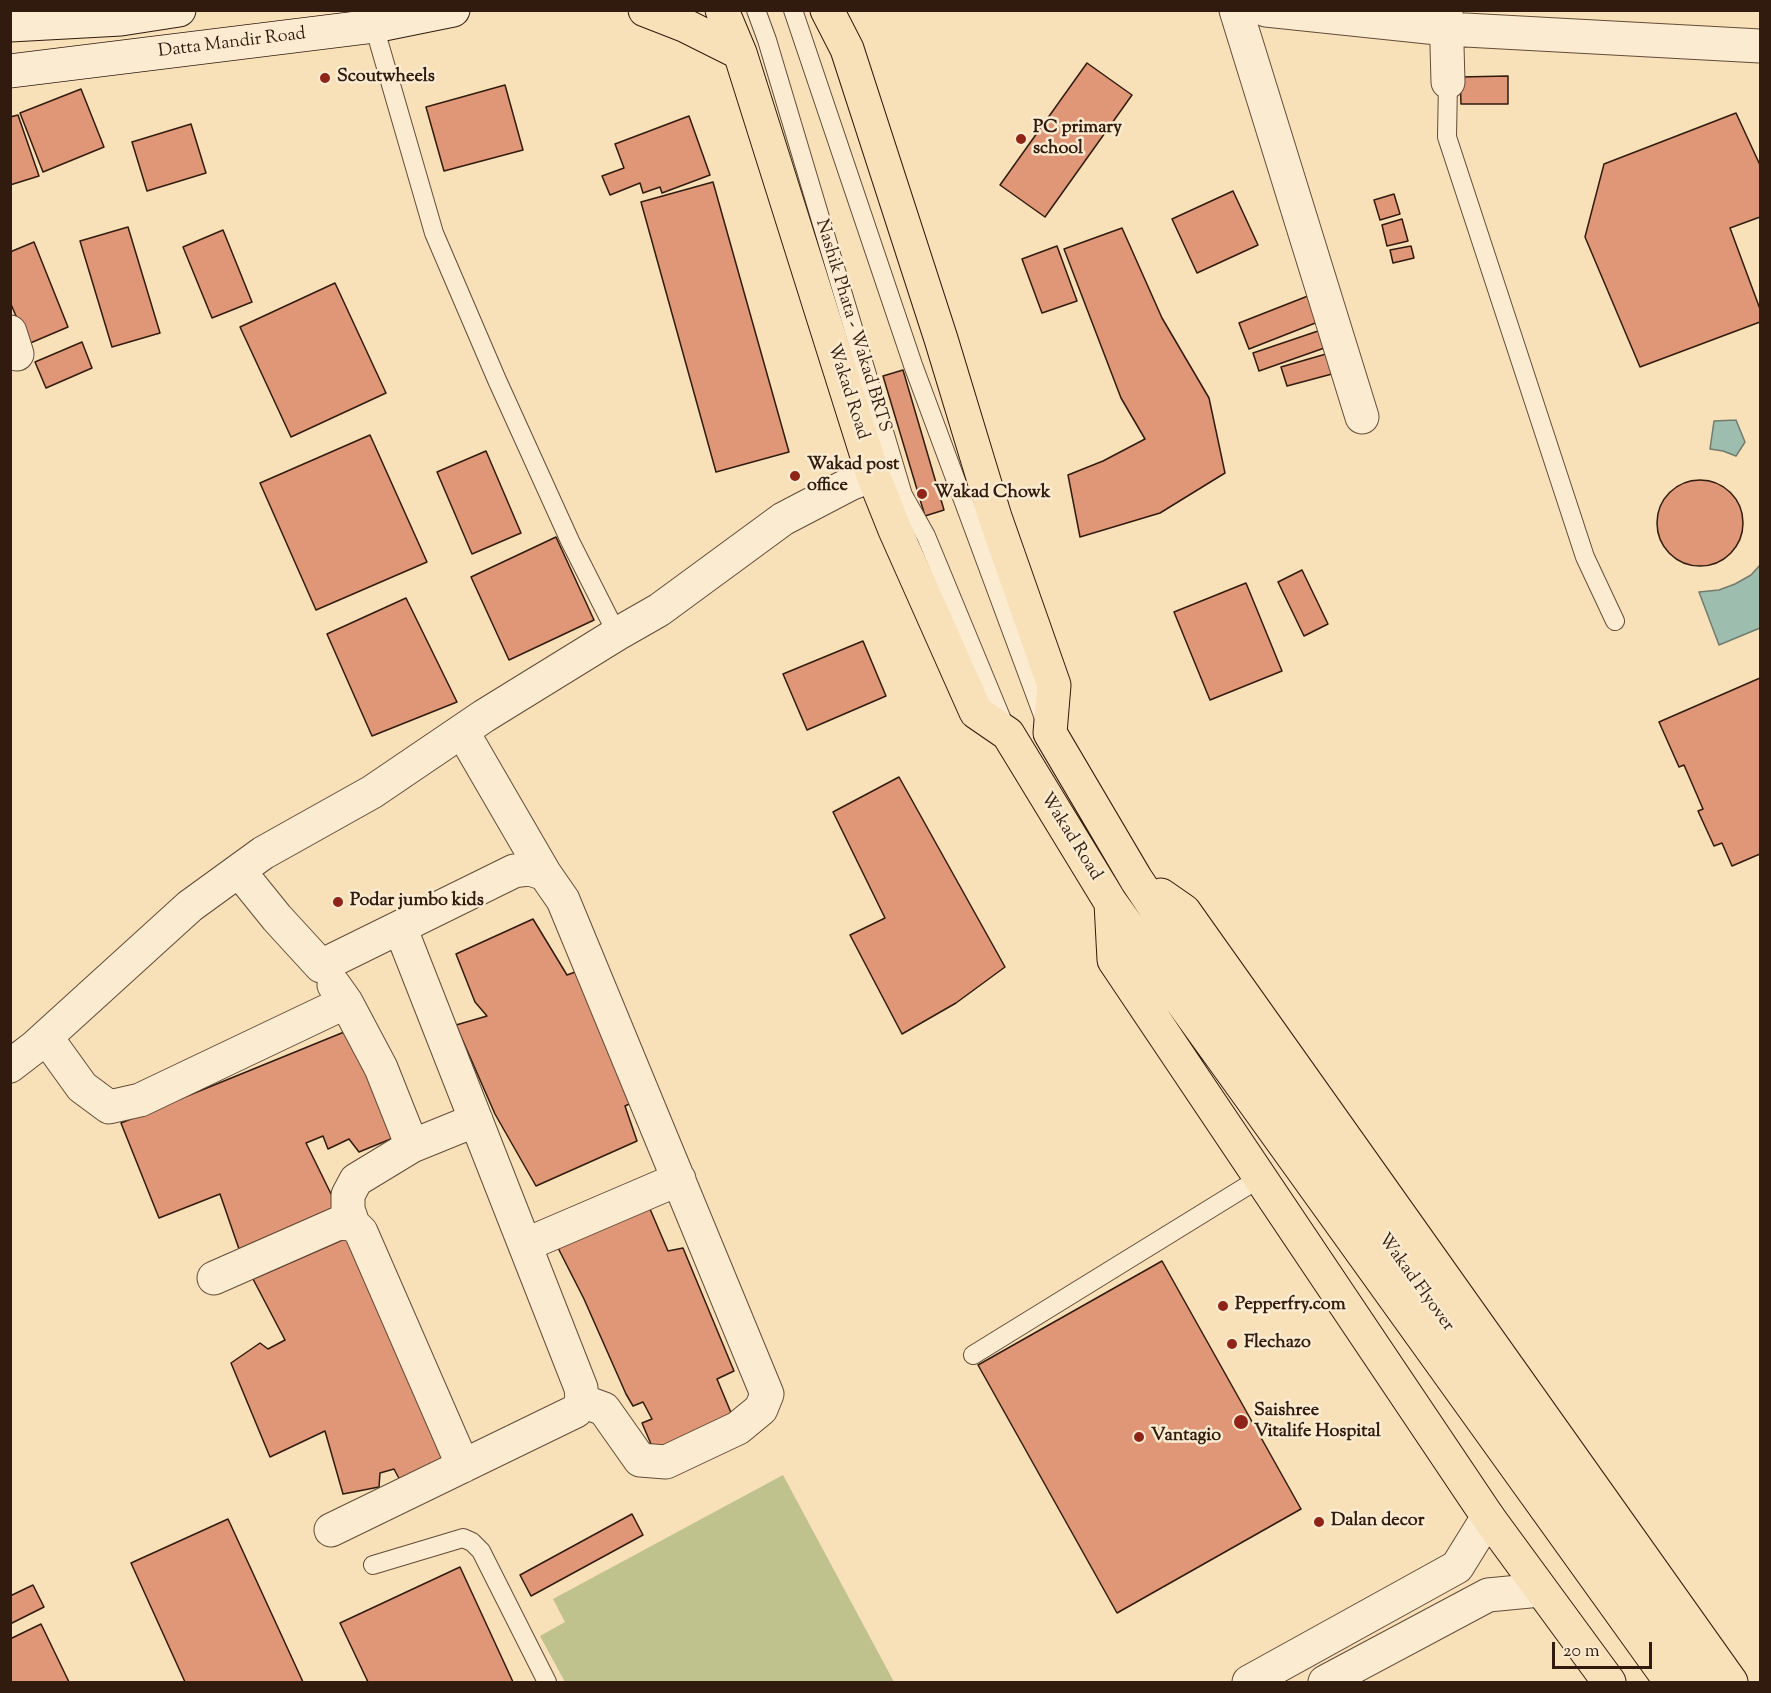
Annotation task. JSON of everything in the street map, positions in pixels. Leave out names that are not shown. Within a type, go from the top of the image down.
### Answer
[{"type":"main road","points":[[645,10],[686,26],[740,53]]},
{"type":"main road","name":"Wakad Road","points":[[722,10],[740,53],[873,475],[895,530],[976,712],[1008,734],[1111,903]]},
{"type":"main road","points":[[827,10],[847,49],[941,339],[995,517],[1054,685],[1050,733]]},
{"type":"main road","name":"Wakad Road","points":[[1050,733],[1136,879]]},
{"type":"main road","points":[[1136,879],[1184,911],[1731,1683]]},
{"type":"main road","name":"Wakad Flyover","points":[[1136,879],[1174,963],[1671,1683]]},
{"type":"main road","points":[[1111,903],[1114,960],[1488,1517],[1609,1683]]},
{"type":"main road","name":"Wakad Flyover","points":[[1111,903],[1174,963],[1343,1182],[1597,1535],[1699,1683]]},
{"type":"street","points":[[10,25],[68,16],[121,19],[179,10]]},
{"type":"street","name":"Datta Mandir Road","points":[[10,70],[374,26],[453,10]]},
{"type":"street","points":[[1236,10],[1362,417]]},
{"type":"street","points":[[1266,10],[1446,20],[1761,46]]},
{"type":"street","points":[[1446,20],[1448,82]]},
{"type":"street","points":[[10,1066],[46,1037],[189,906],[263,853],[372,792],[462,731],[617,633],[659,610],[783,519],[850,484],[873,475]]},
{"type":"street","points":[[462,731],[545,874],[563,900],[767,1394],[761,1409],[738,1428],[666,1462],[640,1460],[604,1409],[582,1401]]},
{"type":"street","points":[[321,966],[513,871],[530,869],[545,874]]},
{"type":"street","points":[[238,871],[321,966],[346,1002],[381,1068],[412,1146]]},
{"type":"street","points":[[331,1530],[576,1411],[582,1401],[581,1388],[400,927]]},
{"type":"street","points":[[46,1037],[82,1088],[109,1107],[140,1100],[346,1002]]},
{"type":"street","points":[[463,1466],[361,1232],[353,1224],[348,1209],[348,1195],[356,1180],[412,1146],[476,1120]]},
{"type":"street","points":[[525,1245],[679,1179]]},
{"type":"street","points":[[214,1278],[339,1223],[353,1224]]},
{"type":"street","points":[[1249,1683],[1457,1568],[1488,1517]]},
{"type":"street","points":[[1326,1683],[1488,1594],[1540,1590]]},
{"type":"lane","name":"Nashik Phata - Wakad BRTS","points":[[756,10],[767,40],[903,495],[926,536],[1008,734]]},
{"type":"lane","points":[[793,10],[913,365],[1050,733]]},
{"type":"lane","points":[[374,26],[434,233],[565,530],[617,633]]},
{"type":"lane","points":[[1448,82],[1447,137],[1585,557],[1615,621]]},
{"type":"lane","points":[[973,1355],[1260,1178]]},
{"type":"lane","points":[[373,1565],[464,1538],[472,1542],[481,1551],[547,1683]]},
{"type":"green space","points":[[783,1475],[894,1682],[565,1682],[540,1636],[565,1622],[553,1599]]},
{"type":"shaded area","points":[[1736,420],[1745,442],[1736,456],[1710,449],[1714,421]]},
{"type":"shaded area","points":[[1760,565],[1760,628],[1719,645],[1699,592],[1719,590],[1735,584],[1751,575]]},
{"type":"building","points":[[1087,63],[1132,95],[1045,217],[1000,185]]},
{"type":"building","points":[[1508,76],[1508,104],[1461,104],[1460,77]]},
{"type":"building","points":[[505,85],[523,150],[444,171],[426,107]]},
{"type":"building","points":[[81,89],[104,147],[43,172],[20,113]]},
{"type":"building","points":[[1736,113],[1760,165],[1760,217],[1730,228],[1760,309],[1760,322],[1640,367],[1585,237],[1604,164]]},
{"type":"building","points":[[18,115],[39,176],[10,185],[10,117]]},
{"type":"building","points":[[689,116],[710,175],[662,193],[660,187],[643,193],[640,183],[610,195],[602,176],[624,168],[615,144]]},
{"type":"building","points":[[191,124],[206,173],[147,191],[132,142]]},
{"type":"building","points":[[713,182],[789,452],[716,472],[641,202]]},
{"type":"building","points":[[1233,191],[1258,245],[1197,273],[1172,219]]},
{"type":"building","points":[[1394,194],[1400,214],[1380,220],[1374,200]]},
{"type":"building","points":[[1402,219],[1408,241],[1387,246],[1382,225]]},
{"type":"building","points":[[128,227],[160,333],[112,347],[80,241]]},
{"type":"building","points":[[1122,228],[1162,318],[1209,398],[1225,473],[1160,513],[1080,537],[1068,475],[1103,461],[1145,439],[1121,398],[1064,249]]},
{"type":"building","points":[[223,230],[252,302],[212,318],[183,247]]},
{"type":"building","points":[[34,242],[68,327],[28,344],[10,302],[10,252]]},
{"type":"building","points":[[1057,246],[1077,301],[1042,313],[1022,259]]},
{"type":"building","points":[[1411,246],[1414,258],[1393,263],[1390,250]]},
{"type":"building","points":[[335,283],[386,393],[291,437],[240,327]]},
{"type":"building","points":[[1313,294],[1323,320],[1249,349],[1239,323]]},
{"type":"building","points":[[1324,329],[1330,346],[1259,371],[1253,353]]},
{"type":"building","points":[[82,342],[92,368],[46,388],[35,362]]},
{"type":"building","points":[[1326,354],[1332,374],[1287,386],[1281,367]]},
{"type":"building","points":[[903,370],[944,510],[925,516],[883,376]]},
{"type":"building","points":[[370,435],[427,562],[316,610],[260,483]]},
{"type":"building","points":[[486,451],[521,533],[472,554],[437,472]]},
{"type":"building","points":[[1700,480],[1724,487],[1736,499],[1743,523],[1736,547],[1724,559],[1700,566],[1676,559],[1664,547],[1657,523],[1664,499],[1676,487]]},
{"type":"building","points":[[556,537],[594,620],[509,660],[471,577]]},
{"type":"building","points":[[1302,570],[1328,624],[1304,636],[1278,582]]},
{"type":"building","points":[[1246,583],[1282,671],[1210,700],[1174,612]]},
{"type":"building","points":[[406,598],[457,702],[372,736],[327,634]]},
{"type":"building","points":[[863,641],[886,696],[807,730],[783,674]]},
{"type":"building","points":[[1760,678],[1760,854],[1732,866],[1722,843],[1714,846],[1698,811],[1703,809],[1684,765],[1679,767],[1659,722]]},
{"type":"building","points":[[899,777],[1005,967],[956,1003],[902,1034],[850,935],[885,918],[833,812]]},
{"type":"building","points":[[533,919],[567,975],[586,968],[638,1100],[625,1106],[637,1141],[536,1186],[495,1114],[456,1025],[487,1016],[475,1002],[456,954]]},
{"type":"building","points":[[349,1030],[398,1136],[359,1152],[349,1139],[328,1149],[323,1136],[306,1143],[337,1206],[239,1249],[220,1194],[159,1218],[121,1123]]},
{"type":"building","points":[[647,1202],[668,1251],[683,1248],[734,1371],[717,1379],[732,1415],[654,1451],[642,1423],[652,1419],[643,1402],[633,1406],[626,1394],[584,1299],[555,1242]]},
{"type":"building","points":[[349,1237],[448,1467],[402,1484],[394,1469],[380,1473],[379,1487],[343,1494],[325,1431],[270,1457],[231,1363],[260,1343],[268,1349],[285,1340],[253,1279]]},
{"type":"building","name":"Vantagio","points":[[1162,1261],[1301,1509],[1117,1613],[978,1365]]},
{"type":"building","points":[[632,1514],[643,1535],[531,1596],[520,1575]]},
{"type":"building","points":[[228,1519],[303,1682],[185,1682],[131,1563]]},
{"type":"building","points":[[460,1567],[513,1682],[368,1682],[340,1623]]},
{"type":"building","points":[[33,1585],[44,1607],[10,1624],[10,1596]]},
{"type":"building","points":[[41,1624],[69,1682],[10,1682],[10,1639]]},
{"type":"place","name":"Scoutwheels","points":[[325,78]]},
{"type":"place","name":"PC primary school","points":[[1021,139]]},
{"type":"place","name":"Wakad post office","points":[[795,476]]},
{"type":"place","name":"Wakad Chowk","points":[[922,494]]},
{"type":"place","name":"Podar jumbo kids","points":[[338,902]]},
{"type":"place","name":"Pepperfry.com","points":[[1223,1306]]},
{"type":"place","name":"Flechazo","points":[[1232,1344]]},
{"type":"place","name":"Saishree Vitalife Hospital","points":[[1241,1422]]},
{"type":"place","name":"Vantagio","points":[[1139,1437]]},
{"type":"place","name":"Dalan decor","points":[[1319,1522]]}]
